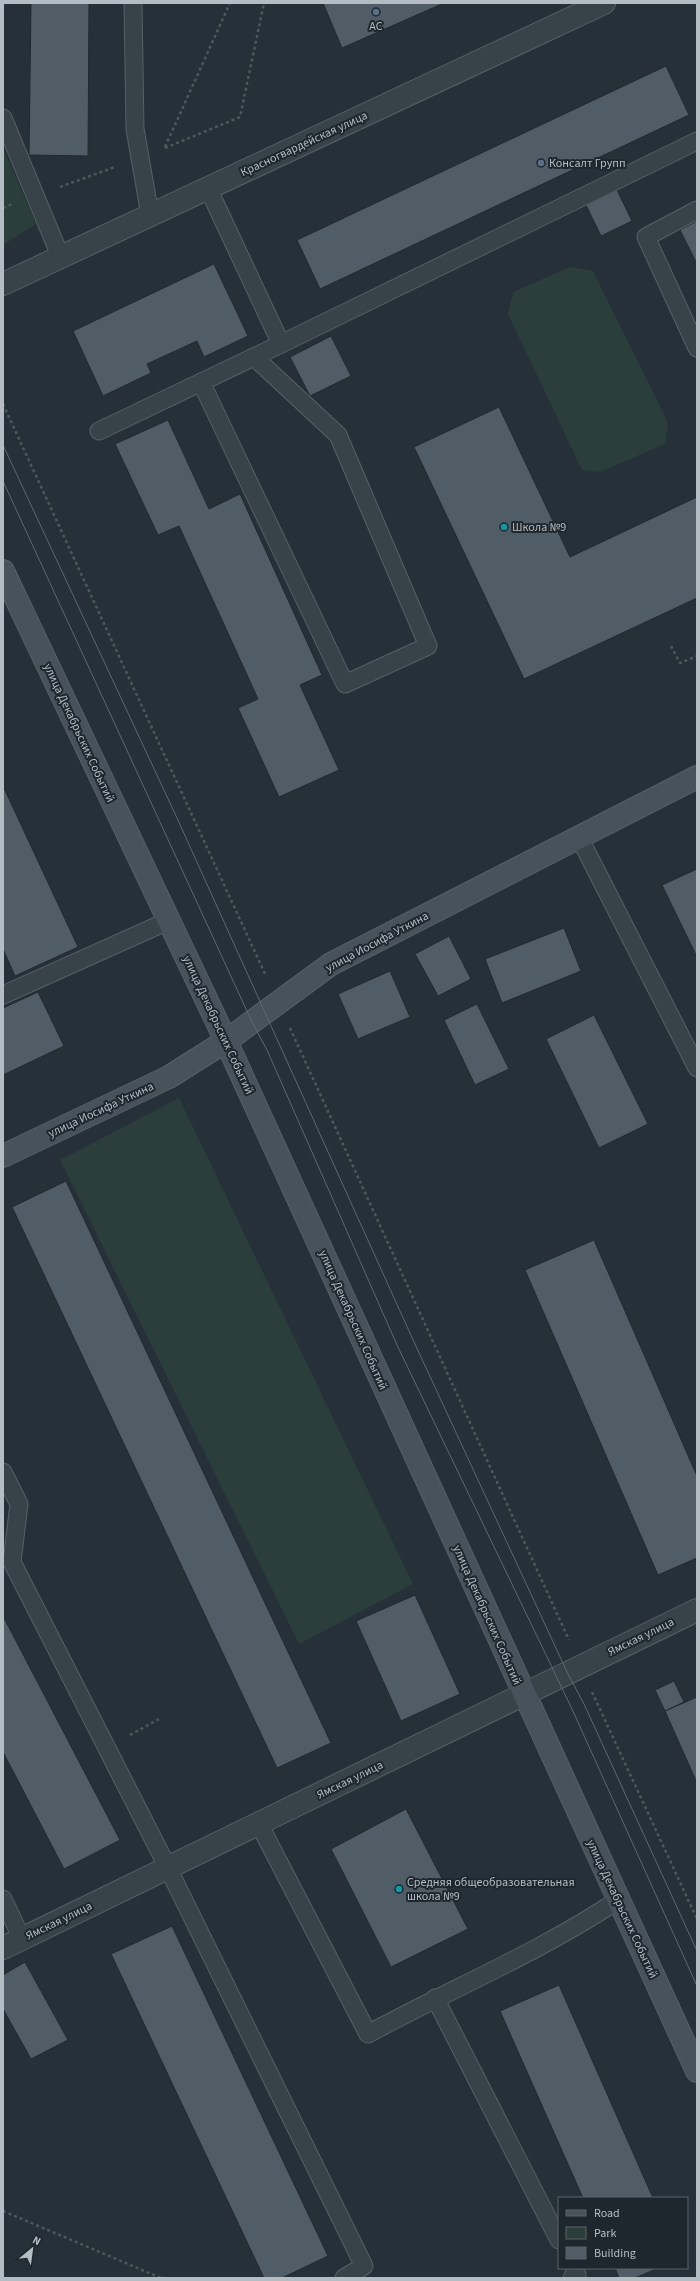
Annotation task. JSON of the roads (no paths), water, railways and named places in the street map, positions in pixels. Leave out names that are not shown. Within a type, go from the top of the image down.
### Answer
[{"type":"main road","name":"улица Декабрьских Событий","points":[[3,571],[226,1041],[523,1695],[697,2071]]},
{"type":"main road","name":"улица Иосифа Уткина","points":[[3,1156],[169,1077],[226,1041],[331,964],[697,777]]},
{"type":"street","name":"Красногвардейская улица","points":[[3,284],[604,3]]},
{"type":"street","name":"Ямская улица","points":[[3,1948],[697,1611]]},
{"type":"lane","points":[[133,3],[135,129],[150,215]]},
{"type":"lane","points":[[3,118],[61,258]]},
{"type":"lane","points":[[99,431],[697,141]]},
{"type":"lane","points":[[208,188],[281,344]]},
{"type":"lane","points":[[697,210],[646,237],[697,348]]},
{"type":"lane","points":[[201,382],[344,684],[428,646],[338,435],[254,357]]},
{"type":"lane","points":[[579,837],[697,1068]]},
{"type":"lane","points":[[5,989],[168,921]]},
{"type":"lane","points":[[3,1472],[19,1504],[9,1539],[12,1562],[168,1868],[364,2266],[344,2278]]},
{"type":"lane","points":[[259,1824],[368,2034],[435,1998],[579,1925],[618,1900]]},
{"type":"lane","points":[[3,1899],[22,1939]]},
{"type":"lane","points":[[435,1998],[558,2238]]},
{"type":"lane","points":[[572,2278],[578,2275],[575,2269]]},
{"type":"tram line","points":[[3,445],[177,818],[414,1342],[568,1674],[584,1704],[697,1951]]},
{"type":"tram line","points":[[3,481],[252,1022],[267,1050],[397,1345],[572,1709],[697,1986]]},
{"type":"place","name":"АС","points":[[376,12]]},
{"type":"place","name":"Консалт Групп","points":[[541,163]]},
{"type":"place","name":"Школа №9","points":[[504,527]]},
{"type":"place","name":"Средняя общеобразовательная школа №9","points":[[399,1889]]}]
